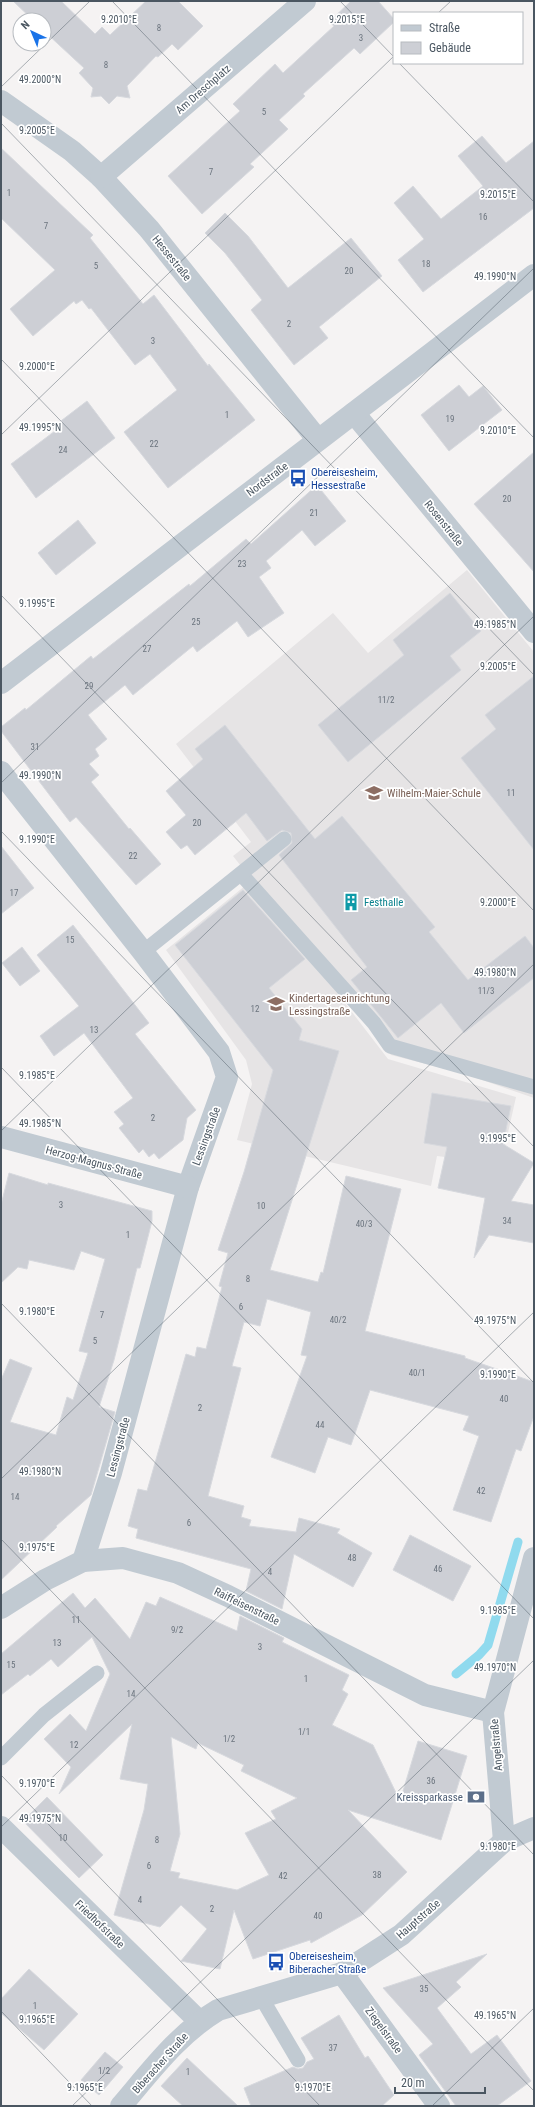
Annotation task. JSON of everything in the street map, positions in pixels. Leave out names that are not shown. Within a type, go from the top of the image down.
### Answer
[{"type":"street","name":"Am Dreschplatz","points":[[101,177],[305,1]]},
{"type":"street","name":"Hessestraße","points":[[1,101],[72,151],[101,177],[149,230],[318,440]]},
{"type":"street","name":"Nordstraße","points":[[1,683],[534,275]]},
{"type":"street","name":"Rosenstraße","points":[[354,413],[534,632]]},
{"type":"street","name":"Lessingstraße","points":[[1,772],[143,952],[219,1052],[227,1077],[188,1188],[111,1473],[83,1561]]},
{"type":"street","name":"Herzog-Magnus-Straße","points":[[1,1137],[188,1188]]},
{"type":"street","name":"Raiffeisenstraße","points":[[1,1608],[45,1580],[83,1561],[123,1558],[178,1573],[228,1596],[425,1695],[493,1712]]},
{"type":"street","name":"Angelstraße","points":[[504,1841],[493,1712],[534,1558]]},
{"type":"street","name":"Friedhofstraße","points":[[1,1827],[199,2021]]},
{"type":"street","name":"Hauptstraße","points":[[199,2021],[218,2010],[342,1974],[401,1935],[504,1841],[534,1828]]},
{"type":"street","name":"Ziegelstraße","points":[[342,1974],[439,2106]]},
{"type":"street","name":"Biberacher Straße","points":[[122,2106],[174,2044],[199,2021]]},
{"type":"lane","points":[[143,952],[284,838]]},
{"type":"lane","points":[[241,874],[374,1024],[390,1046],[534,1087]]},
{"type":"lane","points":[[1,1758],[44,1715],[97,1673]]},
{"type":"lane","points":[[261,1997],[298,2060]]},
{"type":"shaded area","name":"Wilhelm-Maier-Schule","points":[[467,570],[534,652],[534,1098],[465,1074],[391,1055],[233,856],[251,842],[176,744],[333,613],[368,653]]},
{"type":"shaded area","name":"Kindertageseinrichtung Lessingstraße","points":[[251,881],[388,1059],[516,1097],[501,1164],[437,1156],[431,1186],[237,1140],[252,1084],[246,1060],[166,950]]},
{"type":"building","points":[[13,1],[61,1],[95,34],[102,27],[110,35],[146,1],[178,1],[203,26],[178,50],[172,44],[158,57],[156,56],[127,86],[130,98],[117,96],[109,104],[101,96],[91,97],[93,88],[79,73],[84,68],[52,38],[52,12],[25,12]]},
{"type":"building","points":[[351,1],[378,1],[393,18],[393,23],[360,54],[354,48],[303,94],[305,96],[279,120],[288,129],[250,164],[254,167],[202,214],[168,176],[240,111],[233,104],[275,64],[283,73],[334,26],[329,22]]},
{"type":"building","points":[[482,136],[506,163],[534,141],[534,208],[423,292],[398,260],[424,239],[394,203],[413,186],[441,219],[483,186],[458,156]]},
{"type":"building","points":[[1,148],[93,235],[90,238],[143,304],[154,295],[208,366],[209,364],[255,420],[168,488],[124,432],[177,390],[150,354],[135,365],[91,308],[89,309],[82,300],[76,304],[74,301],[33,336],[10,309],[55,270],[1,218]]},
{"type":"building","points":[[225,213],[248,236],[288,288],[351,238],[382,276],[319,327],[328,338],[294,365],[251,310],[262,300],[225,253],[205,233]]},
{"type":"building","points":[[459,385],[469,397],[483,386],[502,410],[449,451],[421,415]]},
{"type":"building","points":[[87,401],[115,438],[36,498],[11,464],[55,431],[53,427]]},
{"type":"building","points":[[534,452],[534,572],[474,504]]},
{"type":"building","points":[[317,485],[346,521],[315,546],[302,530],[266,561],[271,568],[259,577],[284,613],[248,637],[237,621],[197,652],[193,646],[133,695],[125,685],[88,715],[107,739],[95,749],[99,756],[89,764],[99,775],[91,782],[129,829],[130,828],[161,864],[136,885],[76,817],[70,822],[1,731],[1,727],[25,708],[26,710],[91,656],[93,659],[189,584],[190,586],[246,539],[251,544]]},
{"type":"building","points":[[78,520],[96,543],[56,575],[38,553]]},
{"type":"building","points":[[450,593],[481,631],[450,656],[461,670],[348,762],[318,725],[404,655],[393,640]]},
{"type":"building","points":[[534,676],[534,850],[461,758],[496,729],[485,715]]},
{"type":"building","points":[[225,725],[315,839],[342,816],[435,927],[429,932],[468,980],[525,936],[534,948],[534,978],[464,1033],[441,1003],[398,1038],[351,980],[367,967],[279,855],[292,843],[291,833],[282,830],[267,841],[246,813],[195,855],[187,845],[181,849],[166,832],[186,815],[166,791],[203,759],[195,749]]},
{"type":"building","points":[[1,846],[34,888],[1,914]]},
{"type":"building","points":[[243,890],[305,959],[269,988],[302,1029],[299,1040],[339,1051],[270,1270],[318,1282],[321,1272],[323,1273],[346,1176],[401,1189],[365,1331],[465,1356],[465,1358],[534,1382],[534,1416],[521,1451],[516,1449],[491,1522],[453,1510],[479,1436],[463,1430],[469,1416],[370,1390],[351,1445],[328,1437],[315,1473],[271,1457],[307,1356],[301,1355],[311,1312],[267,1299],[260,1326],[244,1322],[232,1366],[241,1368],[208,1496],[244,1506],[241,1517],[251,1520],[249,1526],[296,1532],[299,1518],[340,1529],[337,1533],[372,1553],[353,1587],[294,1554],[282,1609],[246,1591],[251,1569],[136,1538],[138,1529],[128,1526],[138,1489],[147,1491],[186,1354],[195,1357],[197,1347],[206,1349],[222,1287],[219,1286],[228,1253],[218,1250],[244,1172],[273,1070],[175,945]]},
{"type":"building","points":[[73,925],[149,1023],[135,1034],[196,1110],[187,1118],[183,1140],[159,1159],[154,1153],[149,1157],[143,1149],[139,1153],[119,1128],[124,1124],[114,1112],[133,1098],[84,1033],[54,1056],[40,1036],[79,1006],[37,955]]},
{"type":"building","points":[[22,947],[40,971],[20,986],[2,963]]},
{"type":"building","points":[[432,1093],[511,1106],[503,1144],[534,1163],[511,1201],[534,1205],[534,1243],[489,1235],[474,1258],[485,1198],[438,1188],[447,1147],[424,1143]]},
{"type":"building","points":[[9,1173],[48,1185],[48,1183],[152,1211],[152,1221],[140,1268],[137,1268],[114,1360],[99,1407],[115,1412],[91,1495],[56,1526],[57,1527],[1,1580],[1,1380],[10,1359],[32,1368],[10,1422],[56,1435],[67,1397],[73,1400],[88,1353],[79,1351],[105,1259],[81,1251],[74,1270],[29,1260],[27,1269],[18,1267],[1,1283],[1,1205]]},
{"type":"building","points":[[410,1535],[471,1566],[453,1601],[393,1570]]},
{"type":"building","points":[[73,1593],[85,1608],[95,1598],[130,1639],[146,1602],[156,1606],[160,1597],[237,1631],[240,1616],[284,1638],[282,1642],[349,1675],[342,1690],[348,1694],[332,1725],[373,1745],[400,1801],[418,1741],[467,1756],[441,1840],[348,1810],[407,1872],[362,1915],[311,1943],[310,1940],[253,1959],[234,1910],[220,1969],[181,1961],[207,1929],[181,1905],[160,1927],[114,1915],[144,1810],[148,1784],[120,1779],[132,1724],[59,1794],[71,1767],[44,1739],[70,1714],[86,1731],[110,1674],[92,1637],[58,1667],[51,1659],[30,1676],[28,1674],[1,1695],[1,1654]],"holes":[[[171,1737],[196,1749],[198,1743],[244,1765],[241,1771],[297,1798],[271,1811],[276,1819],[245,1833],[269,1875],[237,1890],[178,1878],[180,1873],[170,1871],[180,1834]]]},
{"type":"building","points":[[47,1797],[103,1855],[79,1878],[23,1821]]},
{"type":"building","points":[[487,1954],[456,1982],[461,1987],[437,2008],[471,2054],[497,2035],[531,2081],[497,2106],[456,2106],[419,2055],[433,2044],[383,1988]]},
{"type":"building","points":[[29,1969],[78,2014],[44,2050],[1,2013],[1,1999]]},
{"type":"building","points":[[339,2015],[365,2058],[368,2056],[394,2095],[382,2106],[251,2106],[244,2088],[293,2067],[298,2069],[303,2068],[307,2062],[314,2059],[301,2038]]},
{"type":"building","points":[[105,2052],[123,2067],[99,2095],[81,2080]]},
{"type":"building","points":[[187,2058],[238,2106],[183,2106],[161,2086]]},
{"type":"waterway","points":[[456,1674],[479,1655],[488,1645],[518,1542]]},
{"type":"place","name":"Obereisesheim, Hessestraße","points":[[298,478]]},
{"type":"place","name":"Wilhelm-Maier-Schule","points":[[374,793]]},
{"type":"place","name":"Festhalle","points":[[351,902]]},
{"type":"place","name":"Kindertageseinrichtung Lessingstraße","points":[[276,1004]]},
{"type":"place","name":"Kreissparkasse","points":[[476,1797]]},
{"type":"place","name":"Obereisesheim, Biberacher Straße","points":[[276,1962]]}]
